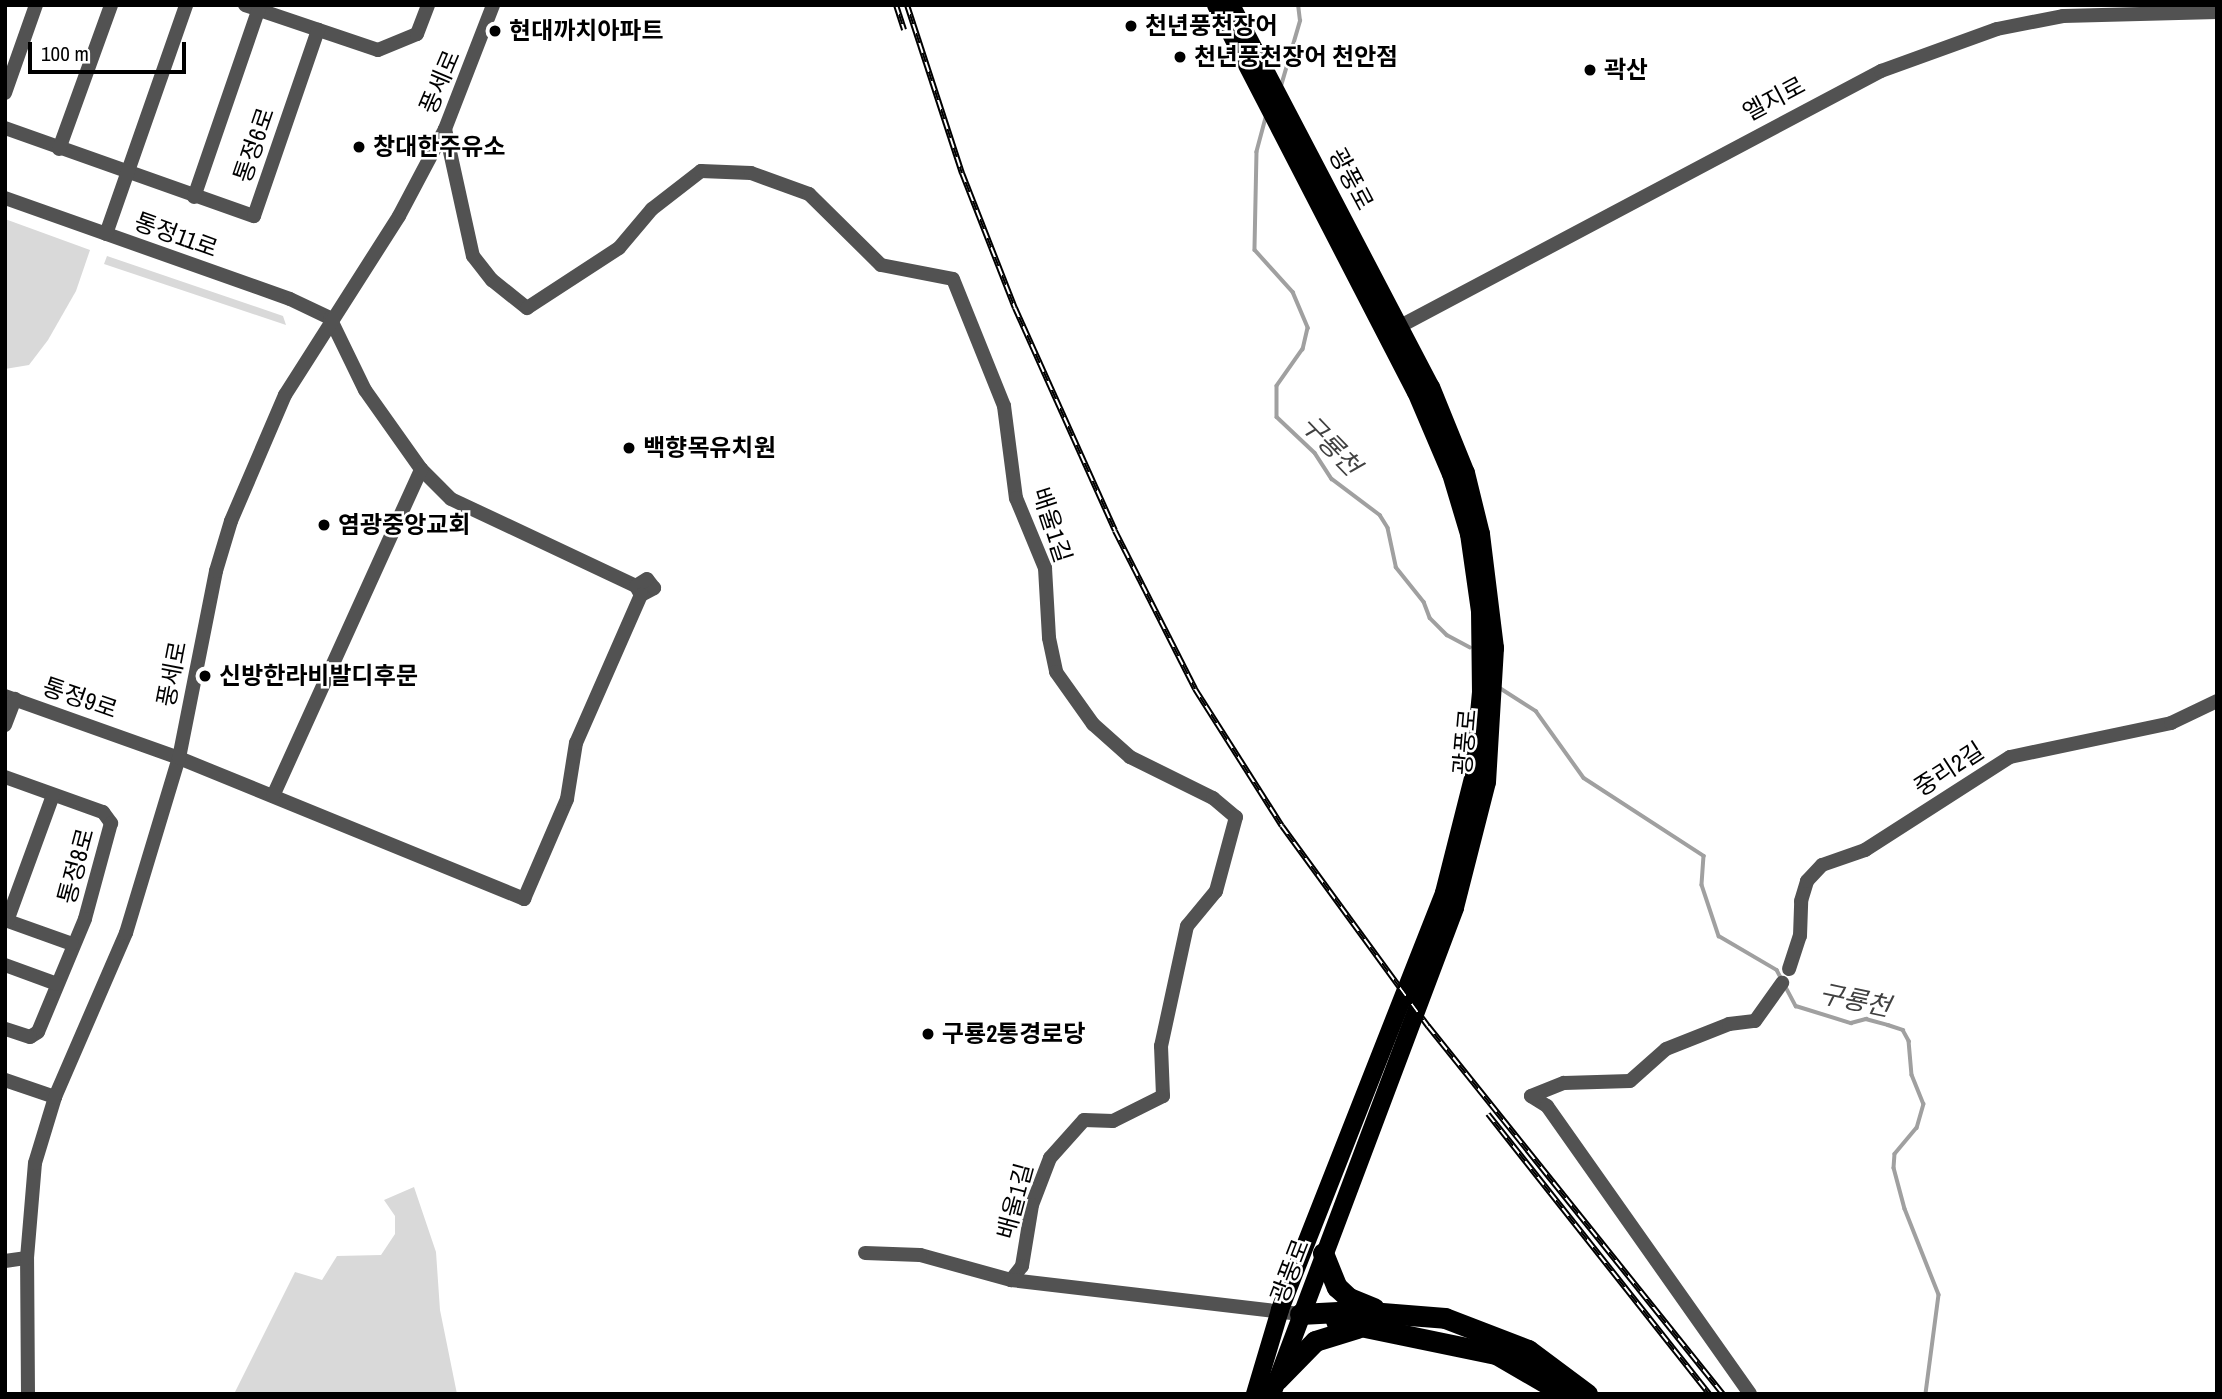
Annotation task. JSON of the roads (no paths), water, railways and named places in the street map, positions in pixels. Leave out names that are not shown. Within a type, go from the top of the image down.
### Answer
[{"type":"highway","points":[[1323,1253],[1329,1273],[1343,1293],[1366,1306],[1396,1313]]},
{"type":"highway","points":[[1290,1312],[1396,1313],[1445,1318],[1507,1340],[1546,1361],[1587,1394]]},
{"type":"highway","points":[[1290,1312],[1496,1354],[1565,1394]]},
{"type":"highway","points":[[1275,1387],[1315,1341],[1365,1327]]},
{"type":"main road","points":[[1216,5],[1260,75]]},
{"type":"main road","points":[[1231,5],[1260,75]]},
{"type":"main road","name":"광풍로","points":[[1260,75],[1466,473],[1481,534],[1495,648],[1491,749],[1476,836],[1455,908],[1323,1253],[1290,1312],[1275,1387]]},
{"type":"main road","name":"광풍로","points":[[1255,1394],[1290,1312],[1395,1015],[1444,893],[1473,778],[1480,692],[1480,625],[1469,534],[1451,474],[1394,330]]},
{"type":"street","points":[[5,93],[36,5]]},
{"type":"street","points":[[59,149],[111,5]]},
{"type":"street","points":[[106,234],[186,5]]},
{"type":"street","name":"통정6로","points":[[194,197],[254,7],[378,50],[417,34],[428,5]]},
{"type":"street","name":"풍세로","points":[[28,1394],[27,1258],[35,1163],[55,1097],[126,933],[180,758],[216,570],[232,521],[269,426],[330,318],[399,216],[445,129],[493,5]]},
{"type":"street","name":"엘지로","points":[[1394,330],[1881,71],[1997,29],[2063,16],[2217,12]]},
{"type":"street","name":"통정6로","points":[[5,128],[127,175],[254,216],[318,30]]},
{"type":"street","name":"배울1길","points":[[445,129],[473,256],[492,280],[527,308],[620,248],[652,209],[701,171],[751,173],[808,194],[881,265],[953,279],[1004,406],[1016,498],[1045,568],[1049,638],[1056,672],[1093,724],[1130,757],[1213,798],[1236,817],[1216,891],[1187,926],[1161,1046],[1163,1096],[1113,1121],[1084,1120],[1050,1158],[1032,1205],[1021,1266],[1012,1280]]},
{"type":"street","name":"통정11로","points":[[5,198],[290,299],[330,318]]},
{"type":"street","points":[[273,796],[421,469],[365,390],[330,318]]},
{"type":"street","name":"통정9로","points":[[10,698],[180,758],[524,899],[567,799],[576,743],[639,591],[451,499],[421,469]]},
{"type":"street","points":[[5,725],[10,698]]},
{"type":"street","name":"중리2길","points":[[1789,969],[1800,936],[1801,901],[1807,881],[1822,865],[1865,850],[2010,757],[2171,723],[2217,701]]},
{"type":"street","name":"통정8로","points":[[5,778],[103,811],[111,823],[94,895],[34,1036],[5,1029]]},
{"type":"street","name":"통정8로","points":[[53,795],[6,921],[72,944]]},
{"type":"street","points":[[5,965],[57,984]]},
{"type":"street","points":[[1750,1394],[1546,1106],[1531,1096],[1564,1083],[1630,1081],[1666,1049],[1729,1024],[1755,1021],[1782,983]]},
{"type":"street","points":[[5,1080],[55,1097]]},
{"type":"street","points":[[865,1253],[920,1255],[1012,1280],[1290,1312]]},
{"type":"street","points":[[5,1261],[27,1258]]},
{"type":"waterway","name":"구룡천","points":[[1281,86],[1300,21],[1298,5]]},
{"type":"waterway","name":"구룡천","points":[[1266,118],[1257,152],[1255,250],[1293,292],[1308,328],[1303,349],[1277,386],[1277,417],[1315,453],[1332,479],[1380,515],[1388,528],[1396,567],[1424,602],[1430,618],[1447,635],[1470,647]]},
{"type":"waterway","name":"구룡천","points":[[1500,688],[1536,711],[1584,778],[1704,856],[1702,885],[1719,936],[1777,970],[1796,1006],[1851,1023],[1866,1019],[1903,1030],[1909,1041],[1912,1075],[1924,1104],[1917,1128],[1895,1154],[1894,1168],[1905,1209],[1939,1295],[1926,1394]]},
{"type":"railway","points":[[896,5],[904,30]]},
{"type":"railway","points":[[907,5],[962,173],[1015,308],[1115,531],[1195,689],[1282,826],[1428,1026],[1723,1394]]},
{"type":"railway","points":[[1488,1114],[1709,1394]]},
{"type":"place","name":"천년풍천장어","points":[[1131,26]]},
{"type":"place","name":"현대까치아파트","points":[[495,31]]},
{"type":"place","name":"천년풍천장어 천안점","points":[[1180,57]]},
{"type":"place","name":"곽산","points":[[1590,70]]},
{"type":"place","name":"창대한주유소","points":[[359,147]]},
{"type":"place","name":"백향목유치원","points":[[629,448]]},
{"type":"place","name":"염광중앙교회","points":[[324,525]]},
{"type":"place","name":"신방한라비발디후문","points":[[205,676]]},
{"type":"place","name":"구룡2통경로당","points":[[928,1034]]}]
